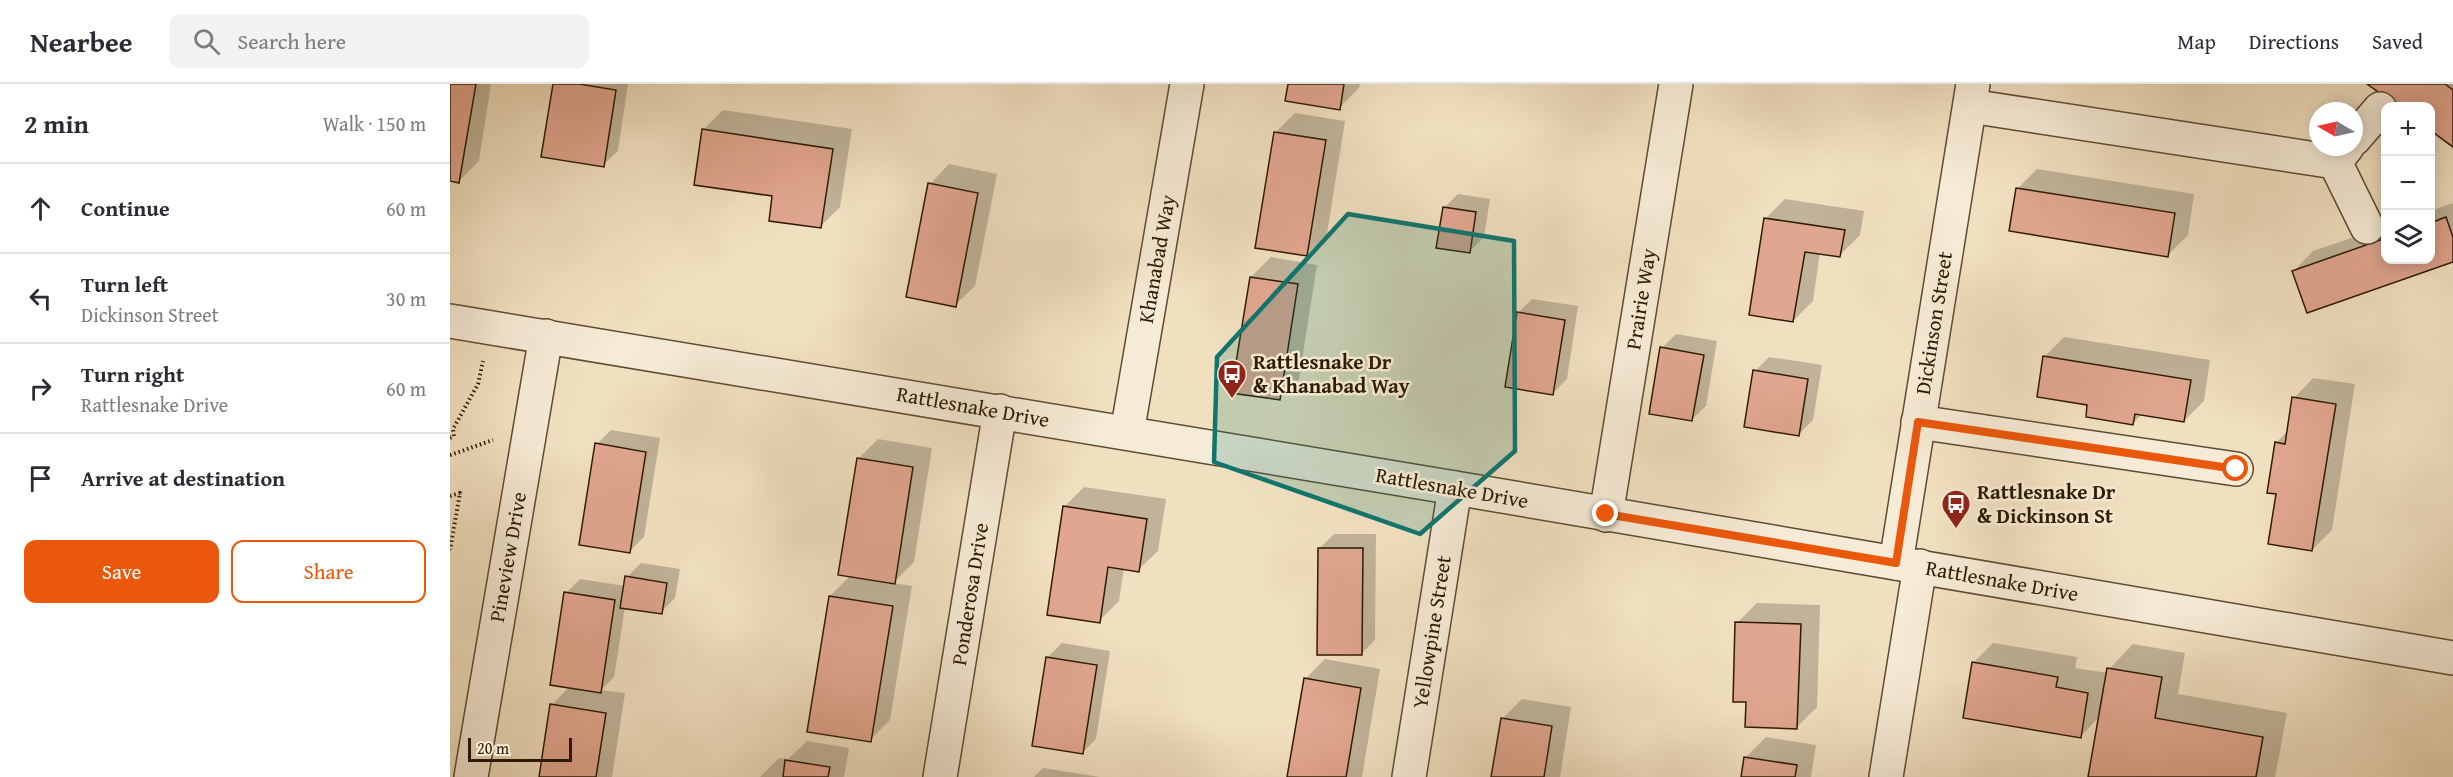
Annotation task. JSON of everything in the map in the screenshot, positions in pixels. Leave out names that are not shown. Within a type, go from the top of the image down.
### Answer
[{"type":"street","name":"Khanabad Way","points":[[1127,434],[1187,84]]},
{"type":"street","name":"Prairie Way","points":[[1606,514],[1676,84]]},
{"type":"street","points":[[1971,95],[2309,145]]},
{"type":"street","name":"Dickinson Street","points":[[1886,777],[1908,565],[1918,422],[1971,95]]},
{"type":"street","points":[[2363,129],[2380,109]]},
{"type":"street","points":[[2347,156],[2367,227]]},
{"type":"street","name":"Rattlesnake Drive","points":[[450,321],[1000,411],[2453,658]]},
{"type":"street","name":"Pineview Drive","points":[[471,777],[546,336]]},
{"type":"street","name":"Ponderosa Drive","points":[[940,777],[1000,411]]},
{"type":"street","points":[[1918,422],[2236,469]]},
{"type":"street","name":"Yellowpine Street","points":[[1409,777],[1455,488]]},
{"type":"path","points":[[450,438],[454,436],[453,429],[478,384],[484,354]]},
{"type":"path","points":[[450,455],[500,437]]},
{"type":"path","points":[[450,496],[460,493],[450,550]]},
{"type":"highlighted area","points":[[1348,214],[1514,241],[1515,451],[1420,534],[1214,462],[1217,357]]},
{"type":"building","points":[[450,84],[476,84],[459,183],[450,181]]},
{"type":"building","points":[[553,84],[579,84],[616,90],[604,167],[541,157]]},
{"type":"building","points":[[1288,84],[1344,84],[1340,110],[1285,101]]},
{"type":"building","points":[[2367,84],[2445,84],[2453,90],[2453,147],[2435,134],[2435,102],[2392,102]]},
{"type":"building","points":[[702,129],[833,149],[821,228],[769,221],[772,196],[694,185]]},
{"type":"building","points":[[1274,132],[1326,140],[1307,256],[1255,248]]},
{"type":"building","points":[[928,183],[978,193],[956,307],[906,297]]},
{"type":"building","points":[[2016,188],[2175,213],[2168,257],[2009,231]]},
{"type":"building","points":[[1443,207],[1476,212],[1470,253],[1436,248]]},
{"type":"building","points":[[2446,217],[2453,237],[2453,262],[2307,313],[2292,271],[2381,240],[2381,264],[2435,264],[2435,221]]},
{"type":"building","points":[[1764,218],[1845,230],[1840,257],[1805,252],[1793,322],[1749,315]]},
{"type":"building","points":[[1250,277],[1298,284],[1280,400],[1231,393]]},
{"type":"building","points":[[1517,312],[1565,320],[1553,395],[1505,387]]},
{"type":"building","points":[[1660,347],[1704,355],[1692,421],[1649,414]]},
{"type":"building","points":[[2043,356],[2191,380],[2184,422],[2135,414],[2133,425],[2086,417],[2087,405],[2037,397]]},
{"type":"building","points":[[1753,370],[1808,379],[1799,436],[1744,427]]},
{"type":"building","points":[[2292,397],[2336,404],[2312,551],[2268,544],[2276,494],[2267,493],[2275,442],[2285,444]]},
{"type":"building","points":[[595,443],[646,452],[630,553],[579,545]]},
{"type":"building","points":[[857,458],[913,467],[895,584],[838,575]]},
{"type":"building","points":[[1063,506],[1147,519],[1139,572],[1108,567],[1100,623],[1047,615]]},
{"type":"building","points":[[1318,548],[1363,548],[1362,655],[1317,655]]},
{"type":"building","points":[[625,576],[667,583],[662,614],[620,608]]},
{"type":"building","points":[[564,592],[615,600],[601,693],[550,685]]},
{"type":"building","points":[[829,596],[893,606],[871,742],[807,732]]},
{"type":"building","points":[[1735,622],[1801,624],[1797,729],[1745,727],[1746,702],[1733,702]]},
{"type":"building","points":[[1046,657],[1097,665],[1083,754],[1032,746]]},
{"type":"building","points":[[1972,662],[2058,677],[2056,687],[2088,693],[2081,738],[1963,718]]},
{"type":"building","points":[[2107,668],[2162,677],[2155,718],[2263,737],[2256,777],[2088,777]]},
{"type":"building","points":[[1304,678],[1361,688],[1346,777],[1287,777]]},
{"type":"building","points":[[550,704],[606,713],[596,777],[539,777]]},
{"type":"building","points":[[1501,718],[1552,726],[1544,777],[1491,777]]},
{"type":"building","points":[[1744,757],[1797,765],[1795,777],[1741,777]]},
{"type":"building","points":[[785,760],[830,767],[828,777],[783,777]]},
{"type":"place","name":"Rattlesnake Dr & Khanabad Way","points":[[1232,400]]},
{"type":"place","name":"Rattlesnake Dr & Dickinson St","points":[[1956,530]]},
{"type":"route","points":[[1606,514],[1896,563],[1918,422],[2236,469]]}]
